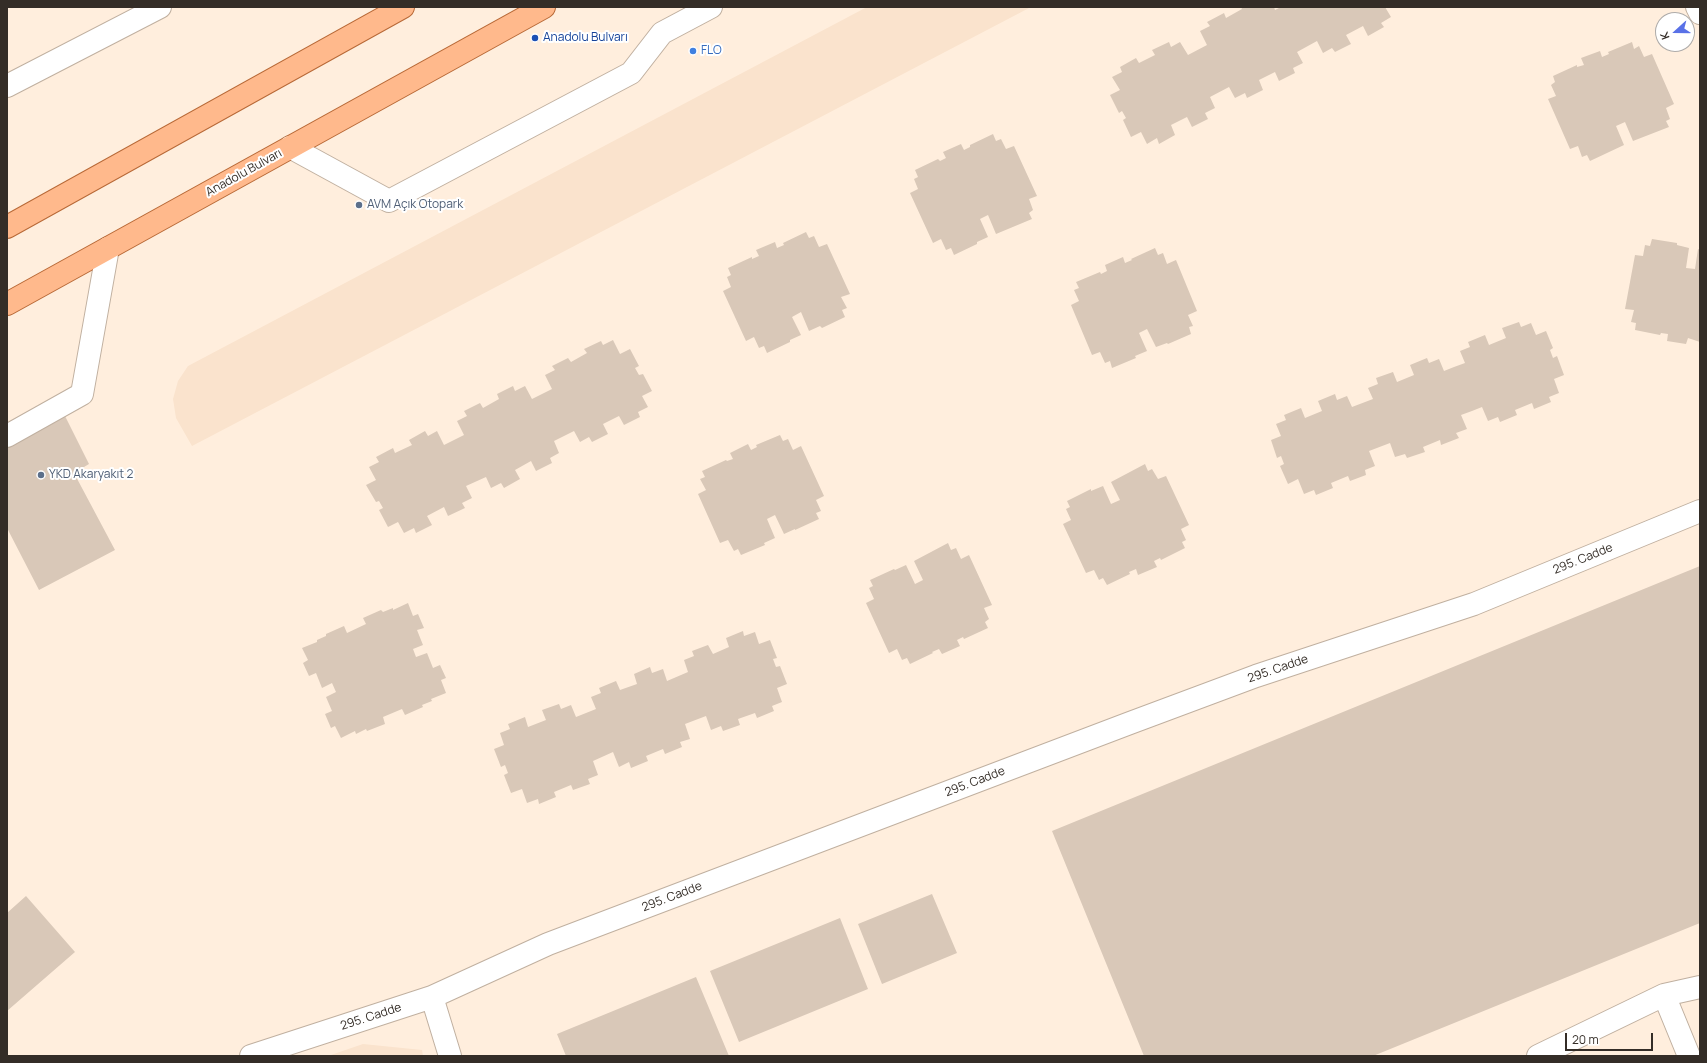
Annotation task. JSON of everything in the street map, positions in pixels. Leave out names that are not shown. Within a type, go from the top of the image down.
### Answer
[{"type":"main road","points":[[7,227],[403,7]]},
{"type":"main road","name":"Anadolu Bulvarı","points":[[7,304],[544,7]]},
{"type":"street","points":[[7,86],[160,7]]},
{"type":"street","points":[[290,147],[388,201],[631,73],[662,33],[711,7]]},
{"type":"street","points":[[1697,7],[1700,13]]},
{"type":"street","points":[[7,436],[82,394],[108,248]]},
{"type":"street","name":"295. Cadde","points":[[251,1056],[432,997],[548,944],[1241,682],[1474,604],[1700,510]]},
{"type":"street","points":[[1538,1056],[1664,995],[1700,987]]},
{"type":"street","points":[[1664,995],[1689,1056]]},
{"type":"street","points":[[432,997],[450,1056]]},
{"type":"shaded area","points":[[867,7],[1031,7],[192,446],[176,418],[173,399],[178,381],[188,366]]},
{"type":"shaded area","points":[[363,1044],[422,1050],[423,1056],[328,1056]]},
{"type":"building","points":[[1241,7],[1274,7],[1275,10],[1281,7],[1385,7],[1391,17],[1381,23],[1384,27],[1368,36],[1363,26],[1346,35],[1351,44],[1335,52],[1332,48],[1323,53],[1317,41],[1297,52],[1303,63],[1293,68],[1295,73],[1279,81],[1275,72],[1259,80],[1263,90],[1247,98],[1245,93],[1235,98],[1229,87],[1210,97],[1215,108],[1205,113],[1208,119],[1192,127],[1187,117],[1171,125],[1175,135],[1159,144],[1157,138],[1147,144],[1141,132],[1131,137],[1123,120],[1126,118],[1122,111],[1119,113],[1110,95],[1120,90],[1112,77],[1122,72],[1120,67],[1136,58],[1139,63],[1155,55],[1152,50],[1169,42],[1171,47],[1180,42],[1188,55],[1207,45],[1200,31],[1210,26],[1207,22],[1224,13],[1226,18],[1242,9]]},
{"type":"building","points":[[1632,42],[1634,49],[1639,46],[1644,57],[1652,54],[1674,104],[1666,108],[1670,119],[1666,121],[1669,127],[1633,141],[1625,122],[1616,126],[1624,145],[1590,161],[1587,155],[1582,157],[1578,146],[1570,149],[1548,99],[1556,96],[1551,85],[1555,82],[1553,76],[1577,65],[1577,67],[1584,65],[1581,58],[1600,51],[1602,57],[1609,54],[1608,52]]},
{"type":"building","points":[[993,134],[996,141],[1001,139],[1006,149],[1014,146],[1037,196],[1029,199],[1033,210],[1029,213],[1032,219],[996,234],[988,215],[980,219],[988,237],[954,255],[951,248],[946,250],[941,239],[933,243],[910,193],[918,189],[914,179],[918,177],[915,170],[938,159],[940,161],[946,158],[943,152],[961,144],[964,150],[970,147],[970,145]]},
{"type":"building","points":[[806,232],[809,238],[814,236],[819,247],[827,244],[850,294],[841,297],[847,308],[842,310],[845,317],[822,328],[820,326],[809,331],[801,312],[792,317],[801,335],[767,353],[764,346],[759,348],[754,337],[746,341],[723,291],[731,287],[727,277],[731,275],[728,268],[752,257],[752,259],[759,256],[756,250],[775,242],[777,248],[784,245],[783,243]]},
{"type":"building","points":[[1652,239],[1677,243],[1677,245],[1689,248],[1686,268],[1695,269],[1698,249],[1700,250],[1700,342],[1688,338],[1686,344],[1667,341],[1668,334],[1661,333],[1660,335],[1635,330],[1636,323],[1631,322],[1634,310],[1625,309],[1635,255],[1643,256],[1645,245],[1650,246]]},
{"type":"building","points":[[1155,248],[1158,255],[1163,253],[1167,264],[1176,260],[1197,311],[1188,315],[1193,326],[1189,327],[1191,334],[1168,344],[1167,343],[1156,347],[1147,329],[1139,333],[1147,351],[1135,356],[1136,358],[1112,368],[1110,361],[1105,363],[1100,352],[1092,355],[1071,305],[1079,301],[1074,290],[1079,288],[1076,282],[1100,272],[1101,274],[1107,271],[1105,265],[1123,257],[1125,263]]},
{"type":"building","points":[[1519,322],[1521,327],[1531,323],[1536,335],[1546,331],[1553,348],[1550,350],[1553,358],[1557,356],[1564,375],[1554,379],[1559,393],[1549,397],[1551,402],[1534,409],[1532,403],[1515,410],[1517,415],[1500,422],[1498,417],[1488,421],[1482,407],[1461,415],[1467,429],[1456,433],[1459,438],[1441,445],[1440,440],[1423,447],[1425,452],[1407,458],[1405,454],[1395,457],[1390,443],[1369,451],[1375,466],[1365,470],[1366,475],[1350,481],[1348,476],[1331,483],[1333,488],[1316,495],[1314,490],[1304,494],[1298,479],[1288,484],[1280,466],[1284,464],[1281,456],[1277,458],[1271,440],[1281,436],[1276,424],[1286,420],[1284,415],[1301,408],[1305,418],[1322,411],[1318,401],[1335,394],[1337,400],[1347,396],[1352,407],[1373,399],[1368,388],[1378,384],[1376,378],[1393,372],[1397,382],[1414,375],[1410,365],[1427,358],[1429,363],[1439,359],[1444,371],[1465,363],[1460,351],[1470,347],[1468,342],[1485,335],[1489,345],[1506,338],[1502,328]]},
{"type":"building","points":[[613,340],[620,354],[630,349],[639,366],[635,368],[639,375],[643,374],[652,391],[642,396],[648,407],[638,412],[640,417],[624,425],[619,416],[603,424],[608,434],[592,442],[589,437],[580,442],[574,431],[554,441],[559,453],[550,458],[552,463],[536,471],[531,461],[515,470],[520,479],[504,488],[501,483],[491,488],[486,477],[466,486],[472,498],[462,503],[465,508],[448,516],[444,507],[427,516],[432,525],[416,533],[414,528],[404,533],[398,522],[388,527],[379,510],[383,508],[379,501],[376,502],[366,485],[376,480],[369,467],[379,462],[376,457],[393,448],[395,453],[412,445],[409,440],[425,431],[428,436],[437,431],[444,445],[464,435],[457,421],[467,416],[464,411],[480,403],[483,408],[499,399],[497,394],[513,386],[515,391],[525,386],[532,399],[552,389],[545,375],[555,370],[552,366],[568,358],[571,362],[587,353],[584,349],[601,341],[603,345]]},
{"type":"building","points":[[59,404],[89,464],[74,473],[115,550],[39,590],[7,528],[7,432]]},
{"type":"building","points":[[780,435],[783,441],[788,439],[793,450],[801,446],[824,496],[816,500],[821,511],[816,513],[819,519],[784,534],[775,515],[767,519],[775,538],[764,543],[765,545],[741,555],[738,549],[734,551],[728,540],[720,543],[698,494],[706,490],[700,479],[705,477],[702,471],[726,460],[733,459],[730,453],[748,444],[751,450],[757,447],[756,445]]},
{"type":"building","points":[[1145,464],[1148,471],[1152,469],[1158,479],[1166,476],[1189,525],[1181,529],[1186,540],[1182,542],[1185,548],[1161,560],[1160,558],[1154,561],[1157,567],[1138,575],[1136,569],[1129,572],[1130,574],[1107,585],[1103,578],[1099,580],[1094,570],[1086,573],[1063,524],[1071,520],[1066,509],[1070,507],[1067,501],[1091,489],[1091,491],[1103,486],[1111,504],[1120,500],[1111,482]]},
{"type":"building","points":[[948,543],[951,550],[956,548],[961,559],[969,555],[992,605],[984,608],[989,619],[985,622],[988,628],[964,639],[963,637],[957,640],[960,646],[942,654],[939,649],[910,664],[907,658],[902,660],[897,649],[889,653],[866,603],[874,599],[869,588],[873,586],[870,580],[906,565],[915,584],[923,580],[914,561]]},
{"type":"building","points":[[1700,566],[1700,923],[1373,1056],[1144,1056],[1052,831]]},
{"type":"building","points":[[408,603],[413,616],[418,614],[424,628],[417,630],[423,645],[413,649],[416,657],[427,653],[433,668],[440,665],[446,678],[441,680],[446,693],[431,699],[432,701],[422,705],[423,707],[405,715],[402,709],[383,717],[385,724],[367,731],[366,729],[356,734],[355,731],[341,738],[335,726],[331,728],[325,714],[332,711],[326,697],[336,692],[332,683],[322,688],[316,673],[309,676],[303,663],[308,660],[302,648],[317,642],[317,640],[326,636],[326,634],[344,626],[347,633],[366,624],[363,618],[381,610],[383,612],[393,608],[393,610]]},
{"type":"building","points":[[743,631],[744,636],[755,632],[759,644],[770,640],[777,658],[773,659],[776,667],[780,666],[787,684],[777,688],[782,702],[772,706],[774,711],[757,718],[755,713],[738,719],[740,725],[723,731],[721,726],[711,730],[706,716],[685,724],[690,739],[680,742],[682,747],[665,754],[663,749],[646,756],[648,761],[631,768],[629,762],[619,767],[613,752],[593,761],[598,775],[588,779],[590,784],[573,790],[571,785],[554,792],[556,797],[539,804],[538,799],[527,803],[522,789],[511,793],[504,775],[508,773],[505,765],[501,767],[494,749],[504,745],[500,733],[510,729],[508,724],[525,717],[528,727],[546,720],[542,710],[559,704],[561,709],[571,705],[576,717],[596,709],[591,697],[601,693],[599,688],[616,681],[620,690],[637,684],[634,674],[650,667],[652,673],[663,669],[667,681],[688,672],[684,660],[694,656],[692,651],[708,645],[713,654],[729,647],[726,638]]},
{"type":"building","points":[[932,894],[957,953],[882,984],[858,924]]},
{"type":"building","points":[[26,896],[75,952],[7,1011],[7,913]]},
{"type":"building","points":[[840,918],[868,989],[739,1042],[710,971]]},
{"type":"building","points":[[696,977],[729,1056],[566,1056],[557,1034]]},
{"type":"place","name":"Anadolu Bulvarı","points":[[535,38]]},
{"type":"place","name":"FLO","points":[[693,51]]},
{"type":"place","name":"AVM Açık Otopark","points":[[359,205]]},
{"type":"place","name":"YKD Akaryakıt 2","points":[[41,475]]}]
